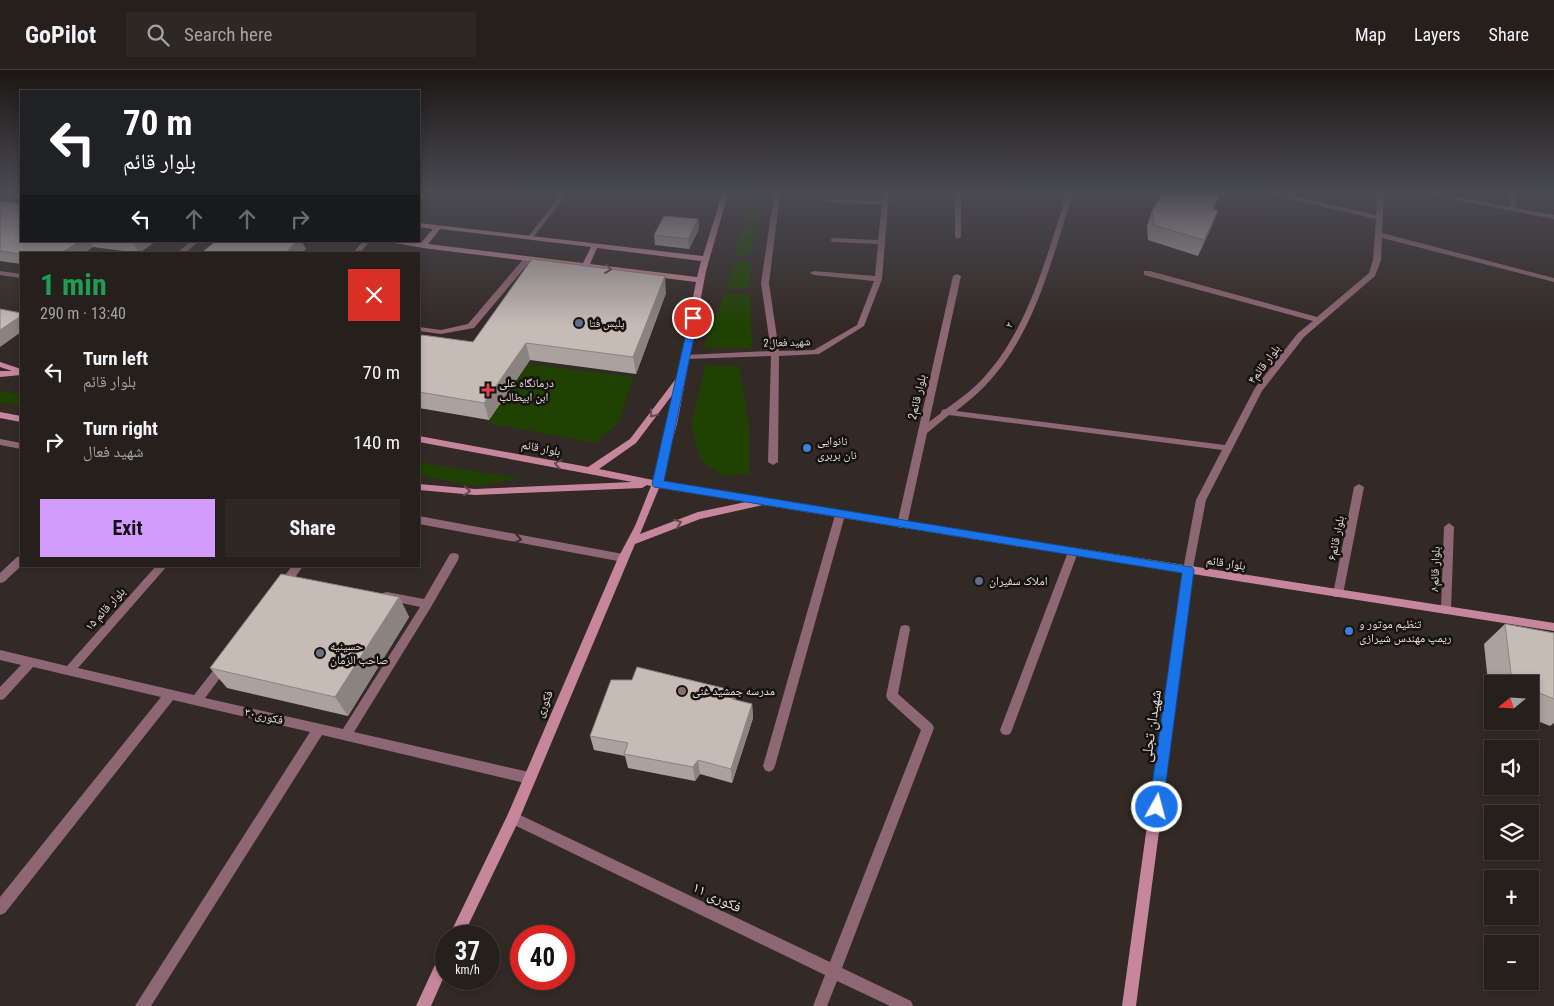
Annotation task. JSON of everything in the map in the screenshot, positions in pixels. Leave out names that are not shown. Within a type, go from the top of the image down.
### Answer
[{"type":"street","points":[[423,246],[430,238]]},
{"type":"street","points":[[530,238],[706,260]]},
{"type":"street","name":"فکوری","points":[[461,925],[513,818],[528,778],[623,558],[633,541],[658,484],[686,357],[700,280],[712,238]]},
{"type":"street","points":[[772,238],[765,283],[775,354],[772,462]]},
{"type":"street","name":"شهید فعال2","points":[[686,357],[816,352],[860,326],[878,279],[881,238]]},
{"type":"street","name":"۲","points":[[922,432],[989,377],[1002,361],[1028,314],[1054,238]]},
{"type":"street","name":"بلوار قائم۴","points":[[1188,570],[1200,500],[1264,381],[1301,335],[1372,274],[1377,260],[1380,238]]},
{"type":"street","points":[[1390,238],[1554,280]]},
{"type":"street","points":[[833,240],[881,242]]},
{"type":"street","points":[[182,252],[195,242]]},
{"type":"street","points":[[357,252],[366,242]]},
{"type":"street","points":[[393,242],[700,280]]},
{"type":"street","points":[[585,266],[595,246]]},
{"type":"street","points":[[420,329],[441,332],[471,326],[528,259]]},
{"type":"street","points":[[0,273],[20,276]]},
{"type":"street","points":[[814,273],[878,279]]},
{"type":"street","points":[[1147,273],[1319,320]]},
{"type":"street","name":"2بلوار قائم","points":[[902,525],[957,276]]},
{"type":"street","points":[[0,364],[20,373]]},
{"type":"street","points":[[0,374],[20,373]]},
{"type":"street","points":[[590,470],[633,441],[682,375]]},
{"type":"street","points":[[945,412],[1228,448]]},
{"type":"street","points":[[0,415],[20,419]]},
{"type":"street","name":"بلوار قائم","points":[[420,440],[840,515],[1554,627]]},
{"type":"street","points":[[0,442],[20,446]]},
{"type":"street","name":"بلوار قائم","points":[[420,487],[475,492],[658,484]]},
{"type":"street","name":"بلوار قائم۶","points":[[1338,594],[1359,487]]},
{"type":"street","points":[[633,541],[698,516],[766,502]]},
{"type":"street","points":[[769,766],[840,515]]},
{"type":"street","points":[[420,520],[623,558]]},
{"type":"street","name":"بلوار قائم۸","points":[[1446,610],[1448,527]]},
{"type":"street","points":[[1006,730],[1074,552]]},
{"type":"street","points":[[346,735],[454,557]]},
{"type":"street","points":[[0,579],[20,561]]},
{"type":"street","name":"بلوار قائم ۱۵","points":[[69,671],[161,567]]},
{"type":"street","points":[[279,592],[296,577],[298,567]]},
{"type":"street","name":"شهیدان تجلی","points":[[1130,1006],[1188,570]]},
{"type":"street","points":[[378,594],[427,604]]},
{"type":"street","points":[[820,1006],[928,728],[892,696],[905,629]]},
{"type":"street","points":[[196,701],[232,654]]},
{"type":"street","name":"فکوری۳۰","points":[[0,655],[528,778]]},
{"type":"street","points":[[0,695],[31,662]]},
{"type":"street","points":[[0,908],[170,694]]},
{"type":"street","points":[[142,1006],[319,729]]},
{"type":"street","name":"فکوری ۱۱","points":[[513,818],[906,1006]]},
{"type":"street","points":[[423,1006],[435,980]]},
{"type":"green space","points":[[739,238],[754,238],[750,256],[734,256]]},
{"type":"green space","points":[[735,261],[751,261],[749,288],[726,289]]},
{"type":"green space","points":[[725,293],[750,295],[752,348],[704,348]]},
{"type":"green space","points":[[528,364],[633,377],[619,422],[596,443],[487,423]]},
{"type":"green space","points":[[706,365],[739,366],[749,426],[749,474],[723,476],[701,460],[691,424]]},
{"type":"green space","points":[[0,391],[20,395],[20,406],[0,402]]},
{"type":"green space","points":[[420,462],[520,479],[475,486],[420,475]]},
{"type":"building","points":[[0,238],[20,238],[20,242],[78,242],[63,252],[20,252],[20,254],[0,251]]},
{"type":"building","points":[[215,242],[297,242],[286,252],[202,252]]},
{"type":"building","points":[[532,259],[665,276],[633,357],[526,343],[484,403],[420,392],[420,337],[422,335],[473,342]]},
{"type":"building","points":[[0,309],[20,313],[20,317],[0,330]]},
{"type":"building","name":"حسینیه صاحب الزمان","points":[[281,574],[399,597],[335,697],[210,668]]},
{"type":"building","points":[[1505,624],[1554,633],[1554,699],[1539,693],[1539,675],[1511,675]]},
{"type":"building","points":[[637,667],[735,691],[732,699],[752,704],[731,769],[698,760],[693,767],[624,754],[628,743],[590,736],[611,680],[632,680]]},
{"type":"place","name":"پلیس فتا","points":[[579,323]]},
{"type":"place","name":"درمانگاه علی ابن ابیطالب","points":[[488,390]]},
{"type":"place","name":"نانوایی نان بربری","points":[[807,448]]},
{"type":"place","name":"املاک سفیران","points":[[979,581]]},
{"type":"place","name":"تنظیم موتور و ریمپ مهندس شیرازی","points":[[1349,631]]},
{"type":"place","name":"حسینیه صاحب الزمان","points":[[320,653]]},
{"type":"place","name":"مدرسه جمشید غنی","points":[[682,691]]},
{"type":"route","points":[[693,318],[658,484],[1188,570],[1157,807]]}]
